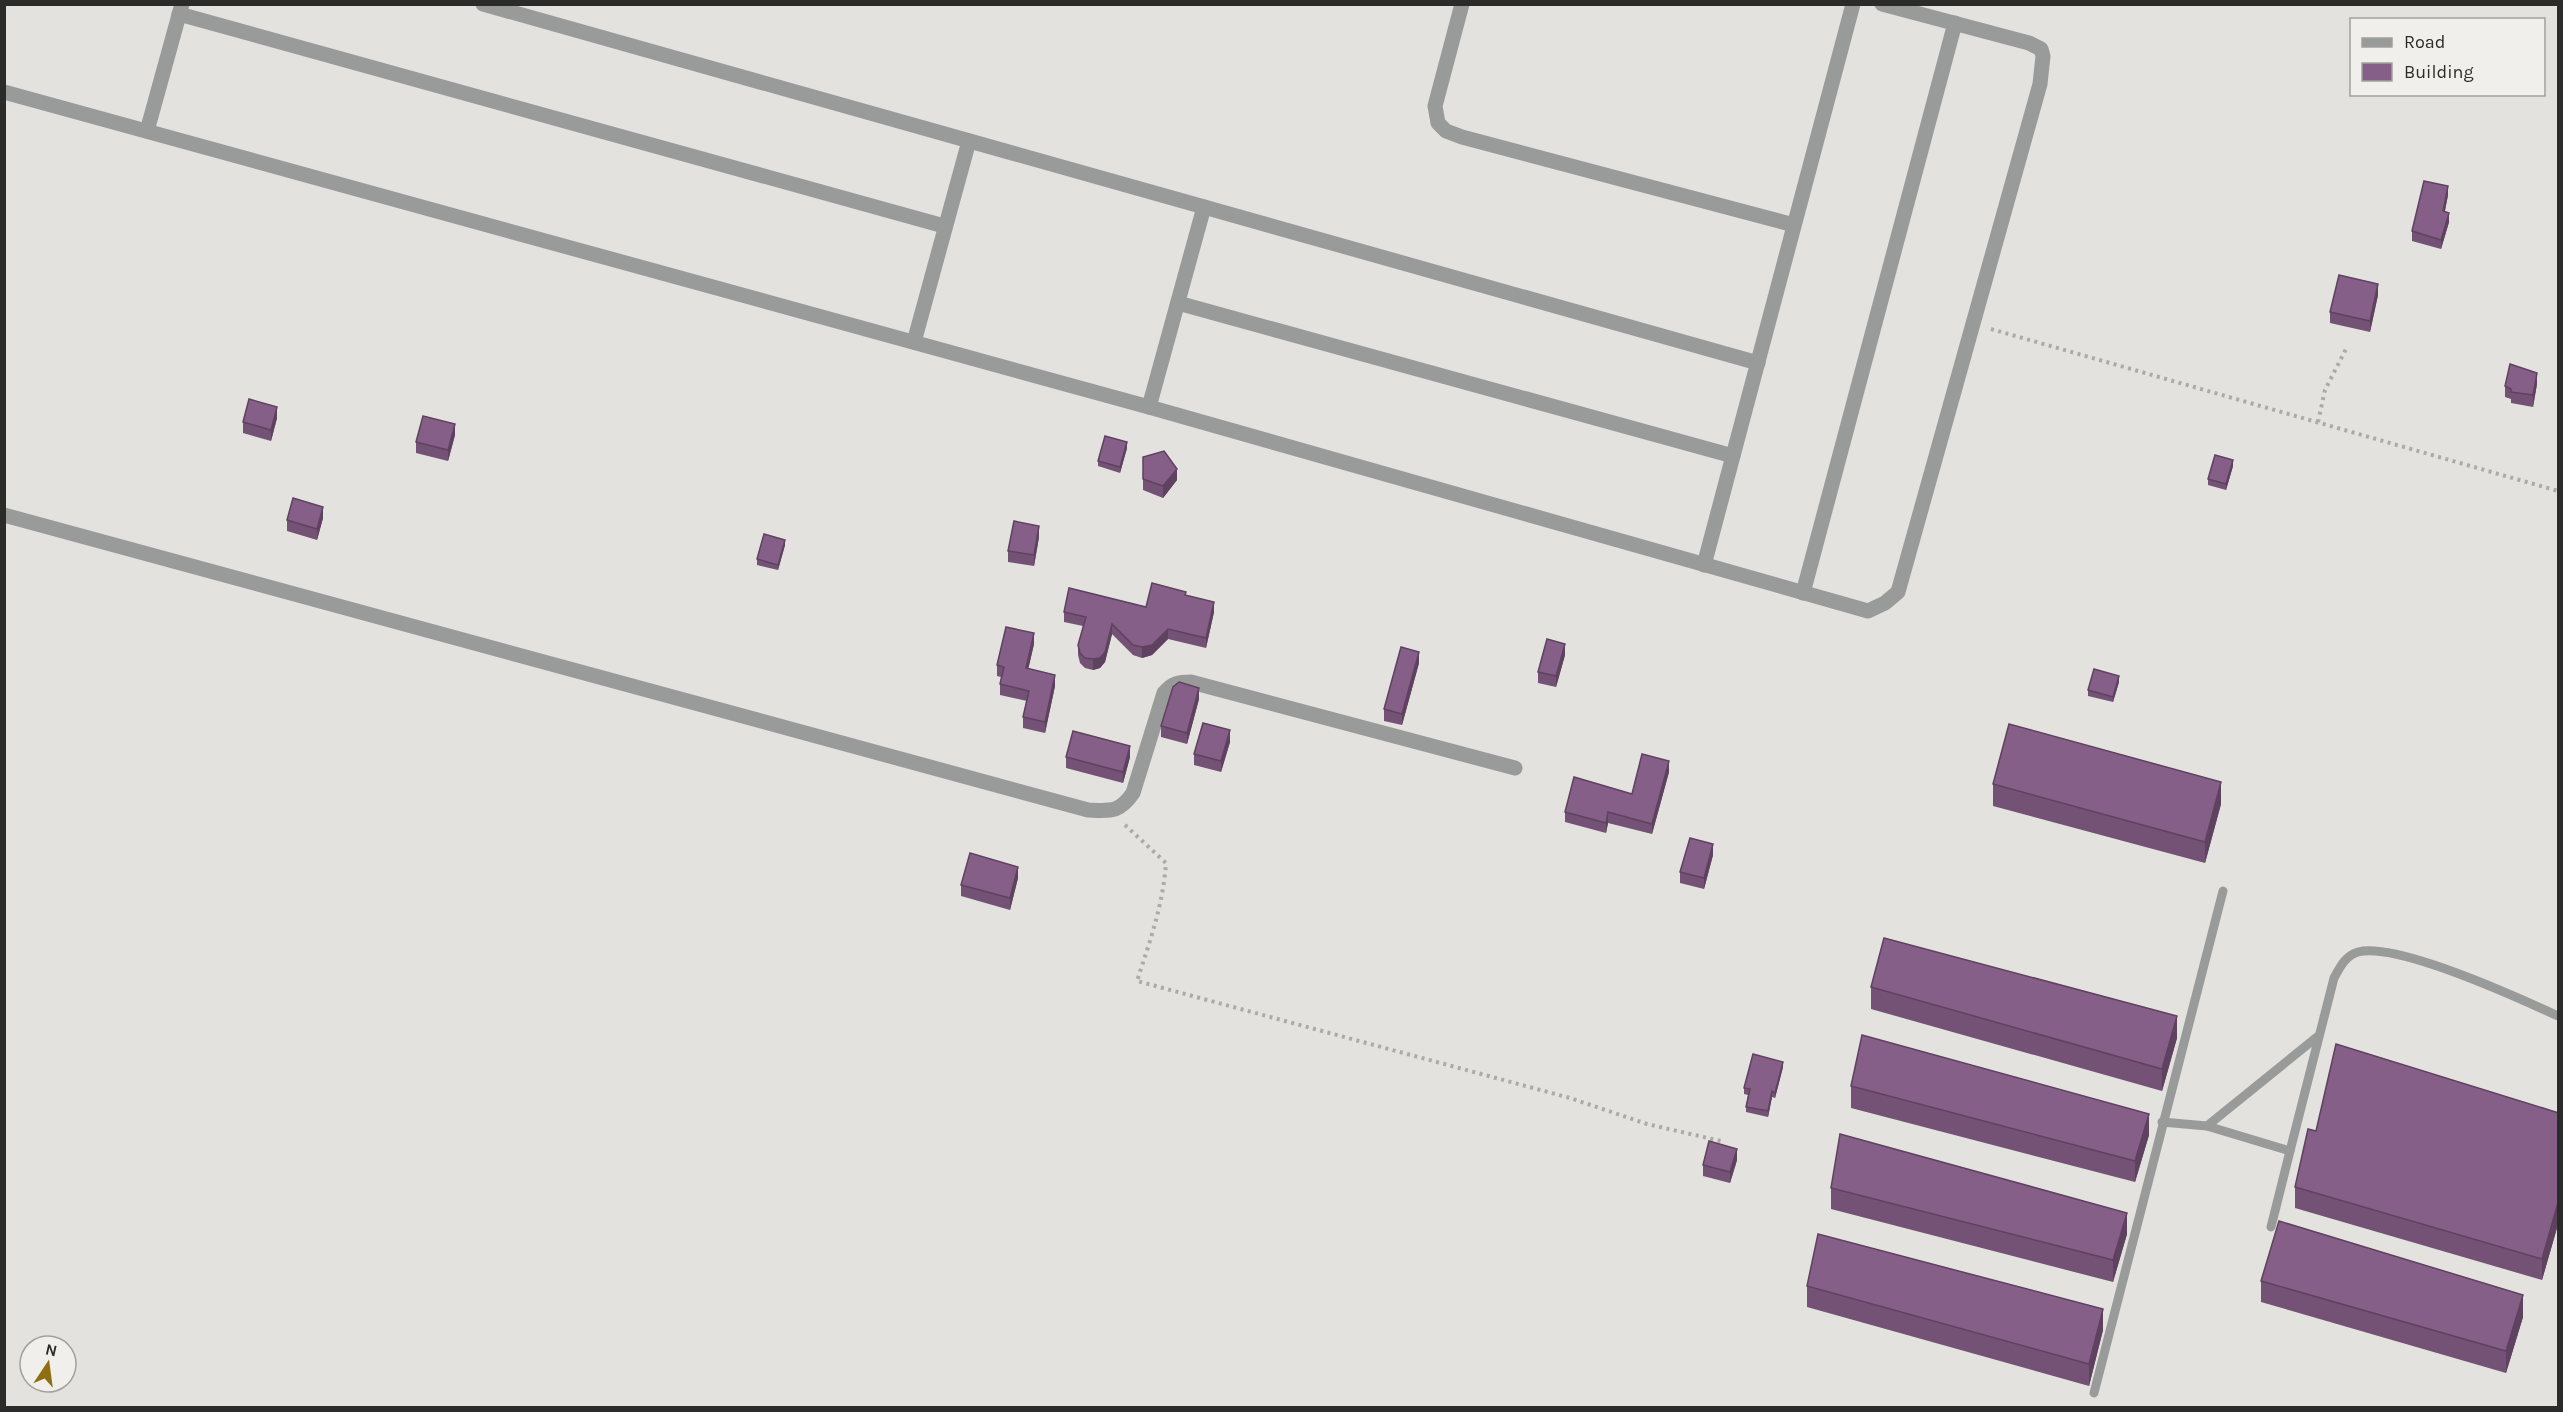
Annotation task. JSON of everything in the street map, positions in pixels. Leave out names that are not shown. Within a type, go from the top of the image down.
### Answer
[{"type":"street","points":[[483,4],[1758,363]]},
{"type":"street","points":[[1462,4],[1436,106],[1438,123],[1446,131],[1462,138],[1794,225]]},
{"type":"street","points":[[1704,564],[1853,4]]},
{"type":"street","points":[[4,92],[1149,407],[1868,611],[1885,603],[1898,592],[2040,84],[2043,56],[2041,49],[2029,43],[1882,4]]},
{"type":"street","points":[[147,131],[181,9],[944,226]]},
{"type":"street","points":[[1803,592],[1955,23]]},
{"type":"street","points":[[914,342],[969,141]]},
{"type":"street","points":[[1149,407],[1204,207]]},
{"type":"street","points":[[1178,303],[1733,456]]},
{"type":"street","points":[[4,515],[1088,810],[1112,811],[1124,806],[1133,793],[1164,693],[1170,686],[1179,682],[1191,682],[1515,768]]},
{"type":"lane","points":[[2094,1393],[2223,891]]},
{"type":"lane","points":[[2271,1227],[2317,1037],[2334,978],[2342,962],[2356,953],[2376,949],[2450,971],[2559,1016]]},
{"type":"lane","points":[[2207,1126],[2317,1037]]},
{"type":"lane","points":[[2162,1122],[2207,1126],[2290,1151]]},
{"type":"path","points":[[1973,324],[2559,491]]},
{"type":"path","points":[[2318,422],[2325,390],[2347,347]]},
{"type":"path","points":[[1105,811],[1129,828],[1166,863],[1164,889],[1156,925],[1137,981],[1570,1098],[1647,1124],[1725,1142]]},
{"type":"building","points":[[2424,181],[2448,186],[2443,211],[2449,213],[2441,240],[2412,231]]},
{"type":"building","points":[[2339,275],[2378,284],[2370,321],[2330,312]]},
{"type":"building","points":[[2510,364],[2537,373],[2533,395],[2511,392],[2511,389],[2505,386]]},
{"type":"building","points":[[249,399],[277,407],[271,430],[243,422]]},
{"type":"building","points":[[423,416],[455,424],[448,450],[416,442]]},
{"type":"building","points":[[1105,436],[1127,442],[1120,467],[1098,461]]},
{"type":"building","points":[[1164,451],[1177,469],[1163,486],[1143,479],[1143,457]]},
{"type":"building","points":[[2215,455],[2233,460],[2226,484],[2208,479]]},
{"type":"building","points":[[293,498],[323,507],[317,529],[287,520]]},
{"type":"building","points":[[1014,521],[1039,526],[1034,555],[1008,551]]},
{"type":"building","points":[[764,534],[785,540],[778,565],[757,559]]},
{"type":"building","points":[[1152,583],[1186,592],[1185,595],[1214,602],[1206,638],[1168,629],[1152,645],[1142,647],[1133,645],[1112,624],[1105,652],[1100,658],[1085,658],[1080,653],[1078,645],[1086,617],[1064,612],[1069,588],[1146,607]]},
{"type":"building","points":[[1006,627],[1034,633],[1026,668],[1055,675],[1045,722],[1023,717],[1029,691],[1000,684],[1004,667],[997,665]]},
{"type":"building","points":[[1547,639],[1565,644],[1556,676],[1538,672]]},
{"type":"building","points":[[1401,647],[1419,652],[1402,714],[1384,709]]},
{"type":"building","points":[[2094,669],[2119,676],[2113,697],[2088,690]]},
{"type":"building","points":[[1179,682],[1199,688],[1187,733],[1161,726],[1173,687]]},
{"type":"building","points":[[1203,723],[1230,730],[1221,761],[1194,754]]},
{"type":"building","points":[[2009,724],[2221,782],[2205,842],[1993,784]]},
{"type":"building","points":[[1073,731],[1130,746],[1123,772],[1066,757]]},
{"type":"building","points":[[1642,754],[1669,761],[1652,824],[1608,812],[1606,823],[1565,812],[1574,777],[1632,794]]},
{"type":"building","points":[[1690,838],[1713,844],[1704,878],[1680,872]]},
{"type":"building","points":[[970,853],[1018,867],[1010,898],[961,885]]},
{"type":"building","points":[[1884,938],[2177,1016],[2162,1069],[1871,987]]},
{"type":"building","points":[[1862,1035],[2149,1114],[2135,1161],[1851,1086]]},
{"type":"building","points":[[2336,1044],[2559,1113],[2559,1199],[2542,1259],[2295,1187],[2308,1129],[2316,1131]]},
{"type":"building","points":[[1753,1054],[1783,1062],[1775,1093],[1772,1091],[1768,1111],[1746,1107],[1750,1089],[1744,1088]]},
{"type":"building","points":[[1840,1134],[2127,1213],[2113,1260],[1831,1188]]},
{"type":"building","points":[[1709,1141],[1737,1149],[1730,1172],[1703,1165]]},
{"type":"building","points":[[2279,1221],[2523,1295],[2506,1351],[2261,1281]]},
{"type":"building","points":[[1818,1234],[2103,1309],[2089,1364],[1807,1286]]}]
